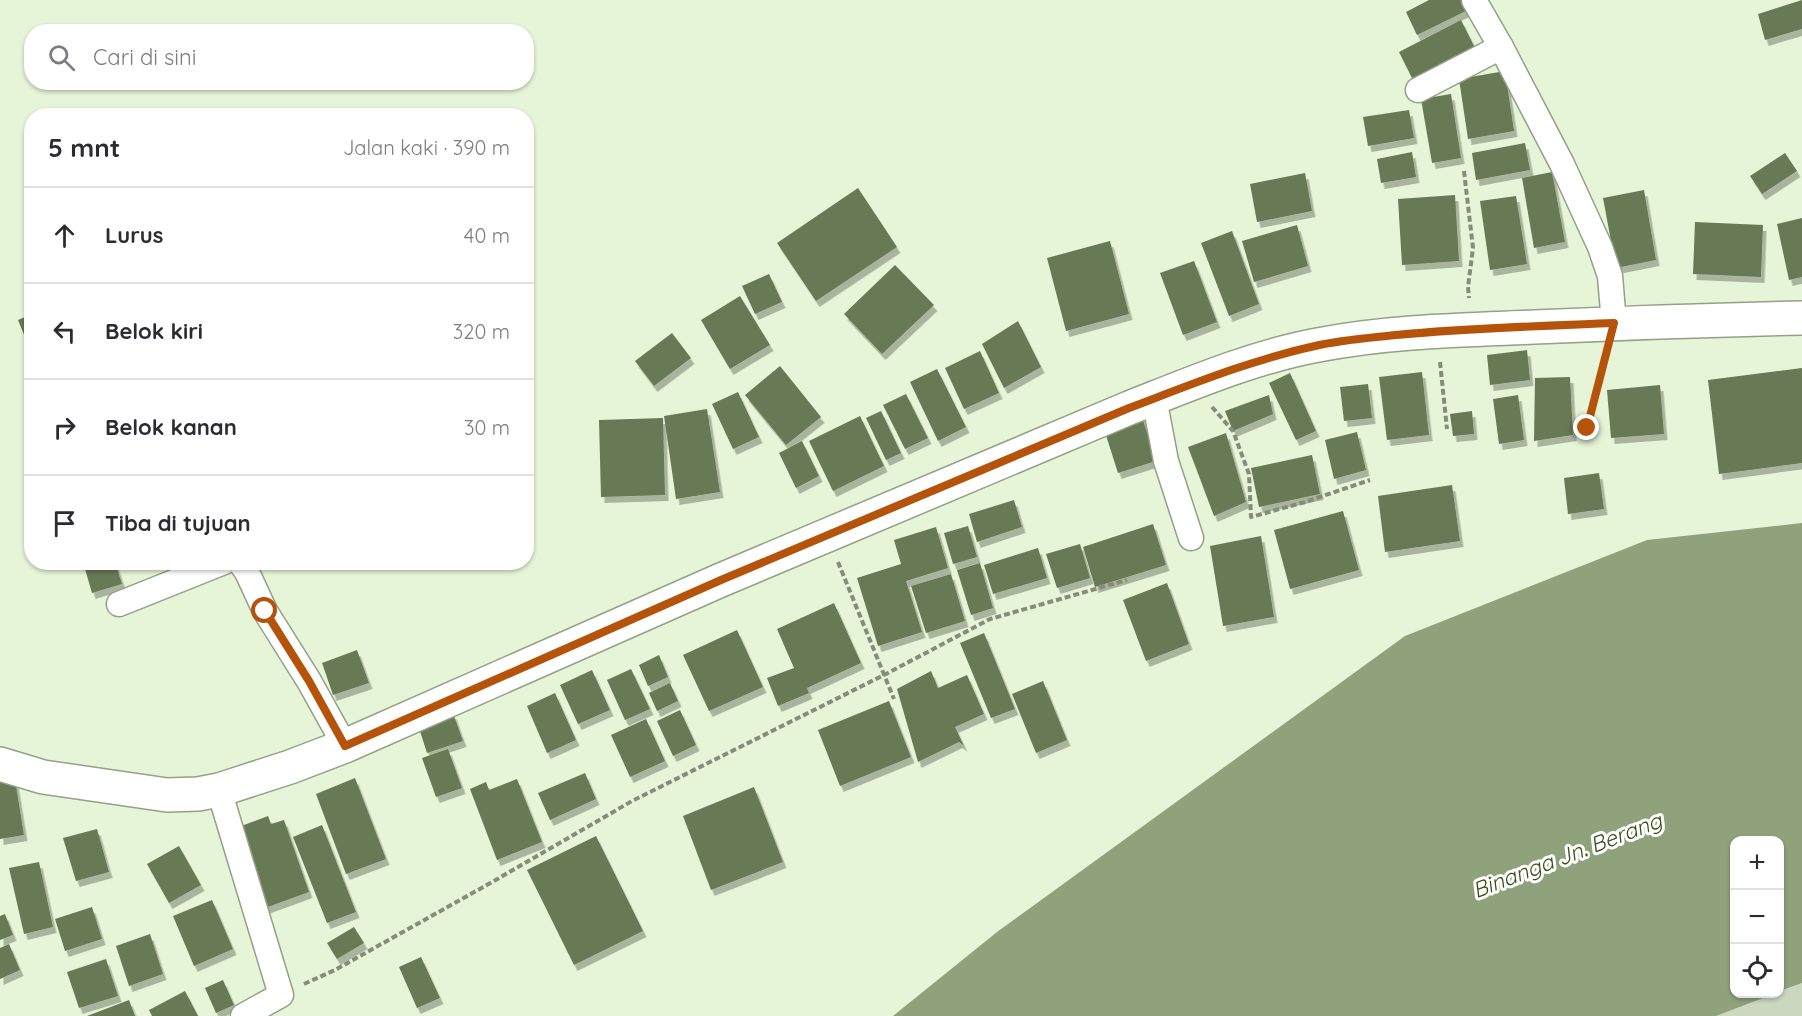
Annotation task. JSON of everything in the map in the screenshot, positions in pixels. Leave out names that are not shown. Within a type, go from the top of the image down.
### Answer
[{"type":"main road","points":[[0,764],[43,777],[167,795],[198,794],[219,790],[345,746],[721,580],[1192,383],[1271,356],[1317,345],[1438,331],[1614,318],[1802,318]]},
{"type":"street","points":[[1474,0],[1501,47],[1581,203],[1610,276],[1614,318]]},
{"type":"street","points":[[1418,90],[1501,47]]},
{"type":"street","points":[[1154,399],[1166,461],[1191,538]]},
{"type":"street","points":[[119,604],[204,570]]},
{"type":"street","points":[[246,570],[265,611],[309,681],[345,746]]},
{"type":"street","points":[[219,790],[281,995],[243,1016]]},
{"type":"path","points":[[1464,171],[1473,248],[1468,286]]},
{"type":"path","points":[[1587,428],[1614,318]]},
{"type":"path","points":[[1438,331],[1447,429]]},
{"type":"path","points":[[1192,383],[1233,431],[1249,474],[1251,517],[1370,480]]},
{"type":"path","points":[[828,537],[894,699]]},
{"type":"path","points":[[281,995],[345,965],[632,801],[884,675],[990,619],[1127,580]]},
{"type":"shaded area","points":[[1802,983],[1802,1016],[1716,1016],[1763,998],[1784,998],[1784,990]]},
{"type":"water","name":"Binanga Jn. Berang","points":[[1802,523],[1802,983],[1784,990],[1784,836],[1730,836],[1730,998],[1763,998],[1716,1016],[893,1016],[997,932],[1405,636],[1647,540]]},
{"type":"building","points":[[1429,0],[1468,0],[1472,8],[1417,35],[1406,12]]},
{"type":"building","points":[[1802,0],[1802,29],[1765,40],[1758,14]]},
{"type":"building","points":[[1461,20],[1476,50],[1414,82],[1399,52]]},
{"type":"building","points":[[1505,71],[1514,131],[1468,139],[1459,79]]},
{"type":"building","points":[[1451,94],[1461,158],[1432,163],[1421,99]]},
{"type":"building","points":[[1409,110],[1414,138],[1368,146],[1363,117]]},
{"type":"building","points":[[1525,143],[1530,170],[1476,180],[1472,153]]},
{"type":"building","points":[[1412,152],[1416,177],[1381,183],[1377,159]]},
{"type":"building","points":[[1785,153],[1797,171],[1762,194],[1750,176]]},
{"type":"building","points":[[1552,172],[1565,242],[1534,248],[1522,178]]},
{"type":"building","points":[[1305,173],[1312,211],[1257,222],[1250,184]]},
{"type":"building","points":[[858,188],[897,247],[816,301],[777,243]]},
{"type":"building","points":[[1644,190],[1656,260],[1616,268],[1603,198]]},
{"type":"building","points":[[1455,195],[1459,261],[1402,265],[1398,199]]},
{"type":"building","points":[[1516,196],[1527,264],[1490,270],[1480,201]]},
{"type":"building","points":[[1802,218],[1802,277],[1789,280],[1777,224]]},
{"type":"building","points":[[1695,222],[1763,225],[1761,277],[1693,274]]},
{"type":"building","points":[[1297,225],[1308,266],[1254,282],[1242,241]]},
{"type":"building","points":[[1232,231],[1259,304],[1229,316],[1201,243]]},
{"type":"building","points":[[1110,241],[1129,314],[1066,331],[1047,258]]},
{"type":"building","points":[[1194,261],[1217,322],[1183,335],[1160,273]]},
{"type":"building","points":[[895,265],[934,305],[882,354],[844,314]]},
{"type":"building","points":[[769,274],[782,302],[755,314],[742,286]]},
{"type":"building","points":[[740,296],[770,345],[730,369],[701,320]]},
{"type":"building","points":[[24,317],[24,335],[18,320]]},
{"type":"building","points":[[1018,321],[1041,367],[1004,388],[982,344]]},
{"type":"building","points":[[672,333],[691,358],[654,386],[635,361]]},
{"type":"building","points":[[1527,350],[1530,380],[1490,385],[1487,355]]},
{"type":"building","points":[[980,351],[999,393],[964,409],[945,368]]},
{"type":"building","points":[[780,366],[821,417],[786,445],[745,395]]},
{"type":"building","points":[[1802,368],[1802,463],[1719,474],[1708,380]]},
{"type":"building","points":[[937,369],[966,427],[938,441],[910,382]]},
{"type":"building","points":[[1422,372],[1429,435],[1387,440],[1379,377]]},
{"type":"building","points":[[1290,373],[1316,431],[1296,440],[1269,383]]},
{"type":"building","points":[[1570,377],[1573,435],[1534,441],[1535,378]]},
{"type":"building","points":[[1368,384],[1372,418],[1344,421],[1340,387]]},
{"type":"building","points":[[1660,385],[1664,434],[1611,438],[1607,390]]},
{"type":"building","points":[[738,392],[759,437],[733,449],[712,404]]},
{"type":"building","points":[[906,394],[928,438],[905,449],[883,405]]},
{"type":"building","points":[[1269,395],[1273,414],[1233,431],[1225,411]]},
{"type":"building","points":[[1518,395],[1524,440],[1499,444],[1493,399]]},
{"type":"building","points":[[707,409],[720,492],[676,499],[664,416]]},
{"type":"building","points":[[881,411],[901,453],[886,460],[866,418]]},
{"type":"building","points":[[1472,411],[1474,434],[1453,436],[1450,414]]},
{"type":"building","points":[[1141,414],[1156,461],[1118,473],[1103,426]]},
{"type":"building","points":[[860,416],[884,466],[833,491],[809,441]]},
{"type":"building","points":[[663,418],[665,495],[601,497],[599,420]]},
{"type":"building","points":[[1357,432],[1366,470],[1334,479],[1325,440]]},
{"type":"building","points":[[1226,433],[1246,502],[1214,516],[1188,447]]},
{"type":"building","points":[[802,441],[819,476],[796,488],[779,453]]},
{"type":"building","points":[[1312,455],[1320,494],[1259,507],[1251,468]]},
{"type":"building","points":[[1599,473],[1604,509],[1568,514],[1564,478]]},
{"type":"building","points":[[1452,485],[1460,541],[1385,552],[1378,496]]},
{"type":"building","points":[[1014,500],[1022,527],[977,542],[969,514]]},
{"type":"building","points":[[1343,511],[1359,570],[1290,589],[1274,530]]},
{"type":"building","points":[[1153,524],[1166,565],[1095,587],[1083,547]]},
{"type":"building","points":[[968,526],[977,557],[953,564],[944,533]]},
{"type":"building","points":[[936,527],[948,568],[906,581],[922,632],[878,646],[857,578],[901,564],[894,540]]},
{"type":"building","points":[[1261,536],[1274,617],[1223,626],[1210,546]]},
{"type":"building","points":[[1080,544],[1090,578],[1057,588],[1046,554]]},
{"type":"building","points":[[1038,548],[1047,578],[993,594],[984,565]]},
{"type":"building","points":[[980,563],[993,608],[971,615],[957,570]]},
{"type":"building","points":[[85,570],[118,570],[122,584],[92,593]]},
{"type":"building","points":[[951,574],[965,621],[926,633],[911,586]]},
{"type":"building","points":[[1167,583],[1189,644],[1146,661],[1123,600]]},
{"type":"building","points":[[834,603],[861,663],[807,688],[809,693],[778,706],[767,678],[794,668],[777,629]]},
{"type":"building","points":[[737,630],[763,687],[709,711],[683,655]]},
{"type":"building","points":[[984,633],[1015,709],[991,718],[960,643]]},
{"type":"building","points":[[357,650],[369,683],[333,695],[322,663]]},
{"type":"building","points":[[659,655],[668,677],[648,686],[639,665]]},
{"type":"building","points":[[631,669],[650,709],[625,720],[607,680]]},
{"type":"building","points":[[592,670],[610,710],[578,724],[560,685]]},
{"type":"building","points":[[931,671],[938,688],[967,675],[984,714],[955,727],[964,746],[959,742],[918,762],[897,689]]},
{"type":"building","points":[[1043,681],[1067,740],[1036,753],[1012,694]]},
{"type":"building","points":[[670,683],[678,701],[657,711],[649,693]]},
{"type":"building","points":[[555,693],[576,740],[547,753],[527,706]]},
{"type":"building","points":[[889,701],[911,757],[840,786],[818,730]]},
{"type":"building","points":[[680,710],[696,745],[673,756],[657,721]]},
{"type":"building","points":[[453,713],[463,741],[427,753],[418,725]]},
{"type":"building","points":[[646,719],[665,761],[630,777],[611,735]]},
{"type":"building","points":[[448,749],[462,788],[436,797],[422,758]]},
{"type":"building","points":[[585,773],[596,799],[550,820],[538,793]]},
{"type":"building","points":[[355,778],[386,859],[346,874],[316,794]]},
{"type":"building","points":[[517,779],[542,842],[497,860],[470,789],[486,782],[489,790]]},
{"type":"building","points":[[15,780],[24,835],[0,839],[0,783]]},
{"type":"building","points":[[754,787],[783,862],[711,890],[683,816]]},
{"type":"building","points":[[268,816],[271,824],[284,820],[309,892],[265,908],[236,828]]},
{"type":"building","points":[[322,825],[356,912],[327,923],[293,837]]},
{"type":"building","points":[[97,829],[109,872],[76,881],[63,838]]},
{"type":"building","points":[[596,836],[643,931],[574,965],[527,870]]},
{"type":"building","points":[[179,846],[201,885],[169,903],[147,864]]},
{"type":"building","points":[[39,862],[53,927],[24,934],[9,868]]},
{"type":"building","points":[[212,900],[233,949],[194,966],[173,916]]},
{"type":"building","points":[[92,907],[102,939],[65,951],[55,919]]},
{"type":"building","points":[[5,914],[13,935],[0,940],[0,916]]},
{"type":"building","points":[[354,927],[364,943],[337,959],[327,943]]},
{"type":"building","points":[[150,934],[163,974],[129,986],[116,946]]},
{"type":"building","points":[[9,944],[20,970],[0,979],[0,948]]},
{"type":"building","points":[[421,957],[440,998],[417,1008],[399,967]]},
{"type":"building","points":[[106,959],[118,996],[79,1008],[67,972]]},
{"type":"building","points":[[223,980],[234,1005],[216,1013],[205,988]]},
{"type":"building","points":[[185,991],[198,1016],[152,1016],[149,1010]]},
{"type":"building","points":[[129,1000],[135,1016],[87,1016]]},
{"type":"route","points":[[265,611],[309,681],[345,746],[721,580],[828,537],[1129,408],[1192,383],[1271,356],[1348,340],[1438,331],[1614,323],[1587,428]]}]
